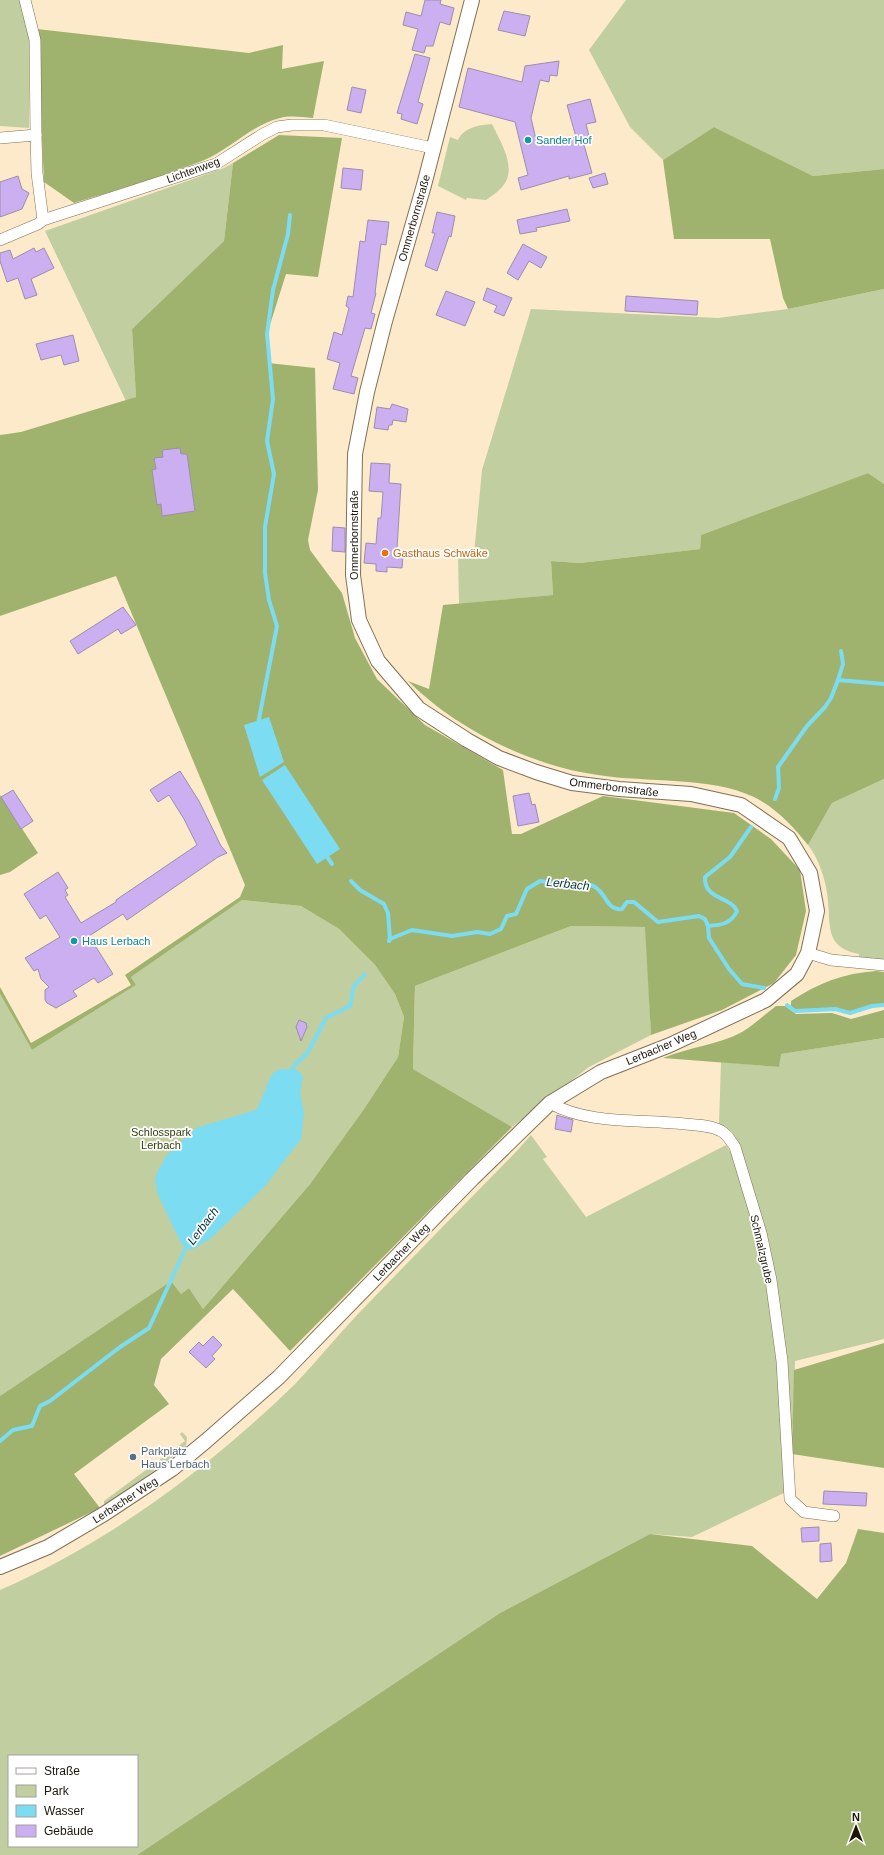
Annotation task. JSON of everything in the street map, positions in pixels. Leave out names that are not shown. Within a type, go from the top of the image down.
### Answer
[{"type":"street","points":[[25,0],[35,40],[37,173],[43,220]]},
{"type":"street","name":"Ommerbornstraße","points":[[472,0],[385,321],[367,392],[355,454],[353,575],[359,620],[378,661],[419,708],[467,740],[499,758],[536,772],[572,783],[619,789],[691,794],[741,805],[789,838],[810,873],[817,912],[808,953]]},
{"type":"street","name":"Lichtenweg","points":[[0,240],[38,224],[43,220],[216,164],[263,134],[277,127],[292,125],[324,125],[433,148]]},
{"type":"street","points":[[0,138],[36,135]]},
{"type":"street","points":[[808,953],[831,960],[884,965]]},
{"type":"street","name":"Lerbacher Weg","points":[[0,1567],[48,1547],[104,1514],[172,1469],[206,1441],[279,1377],[472,1179],[550,1103],[601,1072],[670,1045],[766,1000],[797,974],[808,953]]},
{"type":"street","name":"Schmalzgrube","points":[[550,1103],[559,1108],[589,1116],[667,1122],[706,1127],[721,1131],[735,1147],[761,1233],[771,1280],[782,1361],[790,1499],[804,1512],[834,1516]]},
{"type":"green space","points":[[0,0],[29,0],[29,128],[0,126]]},
{"type":"green space","points":[[626,0],[884,0],[884,169],[813,176],[714,127],[663,160],[630,127],[589,50]]},
{"type":"green space","points":[[37,29],[249,53],[283,45],[282,69],[324,61],[313,118],[296,116],[269,121],[222,151],[202,161],[155,178],[74,203],[44,182]]},
{"type":"green space","points":[[492,124],[507,156],[508,173],[506,181],[501,188],[486,200],[467,198],[466,200],[438,186],[450,137],[458,140],[468,129]]},
{"type":"green space","points":[[714,127],[813,176],[884,169],[884,289],[788,309],[783,298],[770,239],[674,239],[663,160]]},
{"type":"green space","points":[[279,135],[342,138],[318,277],[286,274],[268,331],[268,363],[315,368],[318,490],[308,540],[310,550],[342,593],[355,638],[377,679],[425,725],[503,770],[512,834],[521,834],[603,796],[734,813],[771,839],[800,870],[806,911],[796,955],[774,983],[722,1010],[651,1035],[645,927],[571,926],[415,986],[413,1069],[512,1127],[290,1351],[233,1289],[161,1359],[154,1385],[169,1404],[74,1474],[100,1508],[0,1556],[0,1396],[171,1281],[181,1294],[189,1288],[203,1309],[310,1184],[364,1109],[398,1057],[404,1017],[395,994],[375,965],[339,929],[301,906],[242,900],[131,977],[136,985],[32,1050],[0,994],[0,987],[31,1043],[131,985],[125,975],[240,897],[245,885],[116,576],[0,616],[0,435],[21,432],[136,397],[132,329],[224,241],[233,163]]},
{"type":"green space","points":[[233,163],[224,241],[132,329],[136,397],[126,401],[45,231],[224,168]]},
{"type":"green space","points":[[884,289],[884,484],[868,473],[701,535],[700,549],[580,563],[551,561],[553,595],[459,604],[458,553],[474,554],[482,470],[531,309],[718,318],[788,309]]},
{"type":"green space","points":[[868,473],[884,484],[884,779],[832,803],[808,845],[790,824],[770,806],[754,797],[736,790],[698,783],[598,775],[547,763],[521,754],[496,743],[449,715],[408,681],[429,689],[443,605],[553,595],[551,561],[580,563],[700,549],[701,535]]},
{"type":"green space","points":[[884,779],[884,961],[859,960],[859,954],[847,951],[839,946],[834,939],[831,932],[825,881],[818,862],[808,845],[832,803]]},
{"type":"green space","points":[[0,795],[38,853],[10,872],[0,875]]},
{"type":"green space","name":"Schlosspark Lerbach","points":[[242,900],[301,906],[339,929],[375,965],[395,994],[404,1017],[398,1057],[364,1109],[310,1184],[203,1309],[189,1288],[181,1294],[171,1281],[0,1396],[0,994],[32,1050],[136,985],[131,977]]},
{"type":"green space","points":[[571,926],[646,927],[651,1035],[589,1067],[512,1127],[413,1069],[415,986]]},
{"type":"green space","points":[[876,971],[884,972],[884,1006],[872,1007],[852,1014],[831,1009],[798,1012],[789,1006],[791,1006],[791,1001],[821,984],[853,974]]},
{"type":"green space","points":[[776,1006],[785,1006],[796,1014],[832,1013],[851,1019],[884,1010],[884,1038],[781,1054],[779,1067],[663,1058],[723,1040],[742,1032]]},
{"type":"green space","points":[[884,1038],[884,1339],[795,1361],[792,1454],[787,1362],[737,1141],[731,1131],[719,1124],[721,1062],[779,1067],[780,1054]]},
{"type":"green space","points":[[531,1135],[547,1157],[543,1159],[586,1217],[726,1145],[732,1155],[754,1218],[765,1270],[774,1333],[786,1492],[692,1537],[650,1534],[500,1613],[137,1855],[0,1855],[0,1590],[41,1571],[119,1526],[193,1473],[228,1445],[295,1384],[359,1313]]},
{"type":"green space","points":[[884,1343],[884,1468],[792,1454],[794,1370]]},
{"type":"green space","points":[[182,1432],[187,1437],[186,1448],[104,1506],[104,1501],[185,1441],[180,1434]]},
{"type":"green space","points":[[858,1529],[884,1533],[884,1855],[137,1855],[500,1613],[650,1534],[752,1546],[817,1599],[846,1563]]},
{"type":"water","points":[[269,717],[284,762],[260,777],[244,725]]},
{"type":"water","points":[[285,765],[340,849],[317,864],[262,780]]},
{"type":"water","points":[[279,1070],[297,1070],[303,1076],[300,1093],[304,1113],[301,1139],[265,1186],[210,1239],[191,1250],[181,1243],[158,1195],[155,1180],[157,1172],[167,1155],[196,1128],[256,1110],[273,1073]]},
{"type":"building","points":[[425,0],[441,0],[440,4],[454,8],[450,25],[440,22],[433,46],[426,46],[424,53],[412,50],[418,29],[403,25],[406,12],[421,16]]},
{"type":"building","points":[[504,11],[530,16],[525,36],[498,30]]},
{"type":"building","points":[[415,54],[430,58],[418,102],[423,104],[417,124],[401,119],[402,114],[397,113]]},
{"type":"building","points":[[559,61],[557,76],[550,75],[549,82],[540,80],[531,118],[537,144],[560,142],[559,141],[576,137],[567,105],[590,99],[596,122],[586,124],[591,144],[584,145],[592,173],[569,179],[569,176],[521,190],[518,178],[528,175],[515,122],[459,107],[468,68],[522,82],[525,66]]},
{"type":"building","points":[[352,87],[366,90],[361,113],[347,110]]},
{"type":"building","points":[[343,168],[363,170],[361,190],[341,188]]},
{"type":"building","points":[[605,173],[608,184],[593,188],[589,178]]},
{"type":"building","points":[[18,176],[22,189],[29,193],[22,209],[0,217],[0,182]]},
{"type":"building","points":[[567,209],[570,221],[536,228],[537,231],[520,234],[517,220]]},
{"type":"building","points":[[437,212],[455,216],[451,237],[449,236],[437,271],[425,266],[435,233],[432,233]]},
{"type":"building","points":[[368,220],[389,222],[386,245],[381,244],[376,293],[371,313],[375,314],[371,329],[365,328],[351,376],[358,378],[354,394],[333,389],[340,363],[327,359],[334,332],[342,335],[349,308],[346,306],[348,296],[353,297],[360,241],[365,242]]},
{"type":"building","points":[[523,244],[547,257],[541,268],[529,261],[518,280],[507,273]]},
{"type":"building","points":[[34,248],[36,252],[44,248],[54,268],[31,279],[37,295],[25,299],[18,278],[7,282],[0,261],[0,253],[10,250],[13,259]]},
{"type":"building","points":[[487,288],[512,298],[504,316],[494,312],[497,306],[483,300]]},
{"type":"building","points":[[446,291],[475,302],[465,326],[436,315]]},
{"type":"building","points":[[626,296],[698,301],[697,315],[625,311]]},
{"type":"building","points":[[73,335],[79,361],[64,365],[61,355],[41,360],[36,344]]},
{"type":"building","points":[[392,404],[408,409],[406,422],[393,420],[392,425],[389,425],[388,430],[374,428],[377,407],[390,409]]},
{"type":"building","points":[[180,448],[181,454],[187,454],[195,511],[162,516],[161,504],[157,505],[152,470],[156,469],[154,458],[163,457],[162,450]]},
{"type":"building","points":[[371,463],[390,464],[389,483],[401,484],[397,549],[401,549],[400,556],[403,556],[402,568],[387,567],[387,572],[376,571],[376,564],[364,563],[366,543],[376,544],[378,518],[381,518],[383,492],[369,491]]},
{"type":"building","points":[[333,527],[345,528],[345,552],[332,551]]},
{"type":"building","points":[[123,607],[136,625],[121,634],[118,629],[78,654],[70,641]]},
{"type":"building","points":[[180,771],[199,801],[221,846],[227,853],[218,857],[127,920],[123,914],[89,936],[113,974],[98,983],[94,978],[73,991],[77,996],[56,1008],[47,1003],[45,1000],[45,990],[49,987],[41,979],[38,969],[34,971],[25,958],[60,937],[46,915],[40,919],[24,894],[58,872],[68,888],[65,890],[68,895],[65,897],[81,923],[116,902],[116,900],[197,845],[184,819],[169,795],[158,802],[150,790]]},
{"type":"building","points":[[13,790],[33,821],[21,829],[1,797]]},
{"type":"building","points":[[529,793],[532,805],[535,804],[539,822],[518,826],[513,796]]},
{"type":"building","points":[[299,1020],[306,1023],[307,1027],[301,1041],[296,1027]]},
{"type":"building","points":[[557,1115],[573,1120],[571,1132],[555,1129]]},
{"type":"building","points":[[213,1336],[222,1345],[212,1356],[215,1359],[206,1368],[189,1352],[199,1342],[203,1346]]},
{"type":"building","points":[[824,1491],[867,1493],[866,1506],[823,1504]]},
{"type":"building","points":[[819,1527],[819,1541],[802,1542],[801,1528]]},
{"type":"building","points":[[831,1543],[832,1561],[820,1562],[820,1544]]},
{"type":"waterway","points":[[258,724],[277,626],[269,600],[265,573],[265,527],[274,474],[267,441],[273,399],[267,334],[273,290],[288,234],[290,215]]},
{"type":"waterway","points":[[838,680],[843,664],[841,651]]},
{"type":"waterway","points":[[775,799],[779,788],[778,767],[807,726],[825,707],[831,698],[838,680],[884,684]]},
{"type":"waterway","points":[[708,926],[729,921],[737,911],[734,906],[713,894],[709,890],[705,877],[730,857],[751,827]]},
{"type":"waterway","points":[[325,854],[332,864]]},
{"type":"waterway","points":[[351,881],[360,890],[384,904],[388,913],[390,939]]},
{"type":"waterway","name":"Lerbach","points":[[389,941],[390,939],[412,930],[452,936],[477,932],[490,934],[501,929],[507,916],[516,914],[527,889],[540,881],[567,886],[589,885],[599,890],[613,907],[622,909],[627,902],[634,902],[658,922],[699,916],[705,919],[708,926],[709,938],[729,969],[742,984],[764,988]]},
{"type":"waterway","name":"Lerbach","points":[[290,1074],[293,1067],[308,1052],[326,1018],[350,1006],[354,986],[365,974]]},
{"type":"waterway","name":"Lerbach","points":[[787,1005],[795,1011],[835,1009],[850,1013],[872,1006],[884,1005]]},
{"type":"waterway","name":"Lerbach","points":[[0,1441],[13,1430],[32,1426],[40,1406],[50,1401],[120,1347],[149,1328],[188,1243]]},
{"type":"place","name":"Sander Hof","points":[[528,140]]},
{"type":"place","name":"Gasthaus Schwäke","points":[[385,553]]},
{"type":"place","name":"Haus Lerbach","points":[[74,941]]},
{"type":"place","name":"Parkplatz Haus Lerbach","points":[[133,1457]]}]
